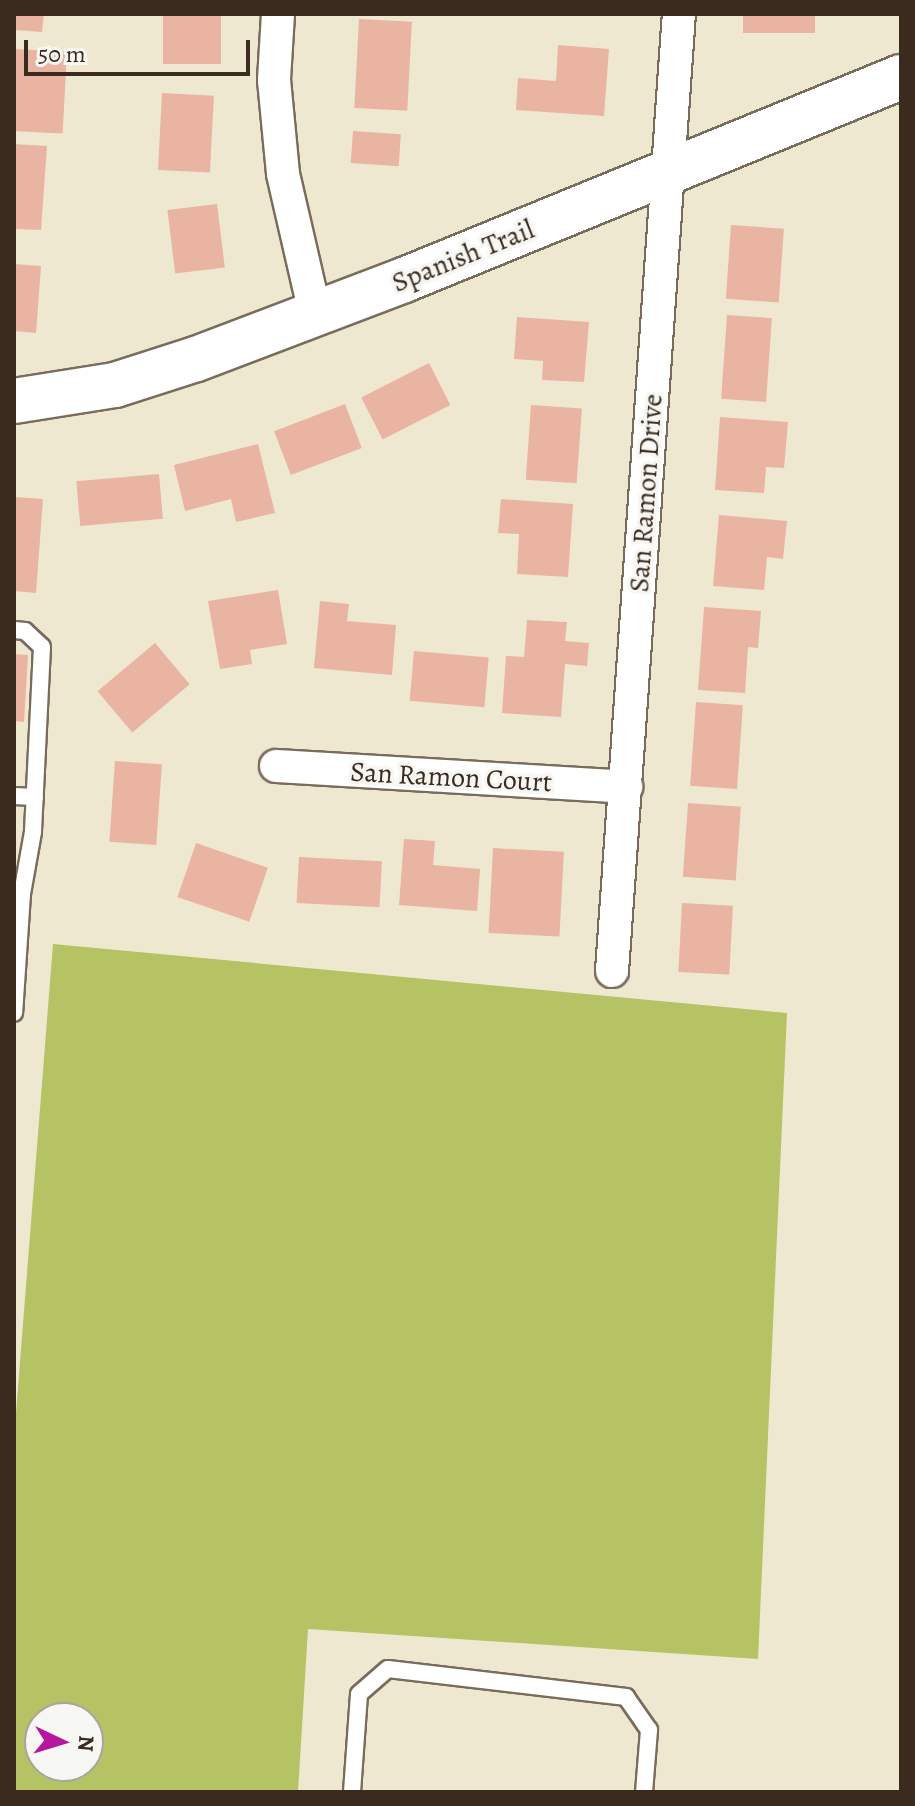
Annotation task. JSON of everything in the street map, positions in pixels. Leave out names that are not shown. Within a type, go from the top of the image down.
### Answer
[{"type":"street","points":[[278,14],[274,80],[283,174],[315,313]]},
{"type":"street","name":"San Ramon Drive","points":[[612,971],[679,14]]},
{"type":"street","name":"Spanish Trail","points":[[14,401],[115,385],[315,313],[901,77]]},
{"type":"street","name":"San Ramon Court","points":[[276,766],[626,787]]},
{"type":"lane","points":[[14,630],[25,631],[42,647],[35,797],[14,1013]]},
{"type":"lane","points":[[14,796],[35,797]]},
{"type":"lane","points":[[352,1792],[359,1694],[388,1669],[626,1697],[649,1730],[644,1792]]},
{"type":"green space","points":[[53,944],[787,1013],[758,1659],[308,1629],[298,1792],[14,1792],[14,1438]]},
{"type":"building","points":[[14,14],[44,14],[42,32],[14,30]]},
{"type":"building","points":[[163,14],[221,14],[221,64],[163,64]]},
{"type":"building","points":[[743,14],[815,14],[815,33],[743,33]]},
{"type":"building","points":[[359,19],[412,22],[407,111],[354,108]]},
{"type":"building","points":[[558,45],[609,49],[604,116],[516,110],[518,78],[556,81]]},
{"type":"building","points":[[16,49],[67,52],[63,134],[14,131]]},
{"type":"building","points":[[162,93],[214,96],[210,173],[158,170]]},
{"type":"building","points":[[353,131],[401,134],[399,166],[351,163]]},
{"type":"building","points":[[14,144],[47,146],[41,230],[14,229]]},
{"type":"building","points":[[217,204],[225,268],[175,274],[167,210]]},
{"type":"building","points":[[731,225],[784,229],[779,303],[726,299]]},
{"type":"building","points":[[14,264],[41,266],[36,333],[14,331]]},
{"type":"building","points":[[727,315],[772,318],[766,402],[721,399]]},
{"type":"building","points":[[517,317],[589,322],[584,382],[542,380],[543,361],[514,359]]},
{"type":"building","points":[[429,363],[450,405],[383,439],[361,398]]},
{"type":"building","points":[[345,404],[362,448],[291,475],[274,431]]},
{"type":"building","points":[[531,405],[582,409],[577,483],[526,480]]},
{"type":"building","points":[[720,417],[788,422],[784,468],[766,467],[764,493],[715,490]]},
{"type":"building","points":[[258,444],[275,513],[236,522],[231,499],[185,511],[174,465]]},
{"type":"building","points":[[159,474],[163,519],[80,526],[76,481]]},
{"type":"building","points":[[14,497],[43,499],[36,593],[14,591]]},
{"type":"building","points":[[501,499],[573,504],[568,577],[517,574],[519,534],[498,533]]},
{"type":"building","points":[[719,515],[787,521],[783,559],[767,557],[764,590],[713,586]]},
{"type":"building","points":[[278,590],[287,644],[250,650],[252,664],[220,669],[208,601]]},
{"type":"building","points":[[320,601],[349,604],[347,621],[396,625],[392,675],[314,668]]},
{"type":"building","points":[[704,607],[761,611],[758,648],[748,647],[745,693],[698,690]]},
{"type":"building","points":[[527,620],[567,622],[565,641],[589,643],[587,666],[565,664],[561,717],[502,713],[506,656],[524,657]]},
{"type":"building","points":[[155,643],[190,684],[132,733],[98,691]]},
{"type":"building","points":[[414,651],[489,658],[484,707],[410,701]]},
{"type":"building","points":[[14,654],[28,655],[24,722],[14,721]]},
{"type":"building","points":[[696,702],[743,705],[737,789],[690,786]]},
{"type":"building","points":[[115,761],[162,764],[156,845],[109,842]]},
{"type":"building","points":[[688,803],[741,807],[736,881],[683,877]]},
{"type":"building","points":[[404,839],[435,841],[433,865],[480,869],[477,911],[399,905]]},
{"type":"building","points":[[196,843],[268,868],[249,922],[177,897]]},
{"type":"building","points":[[493,848],[564,852],[559,937],[489,933]]},
{"type":"building","points":[[299,857],[382,861],[379,907],[297,903]]},
{"type":"building","points":[[682,903],[733,906],[729,975],[678,972]]}]
